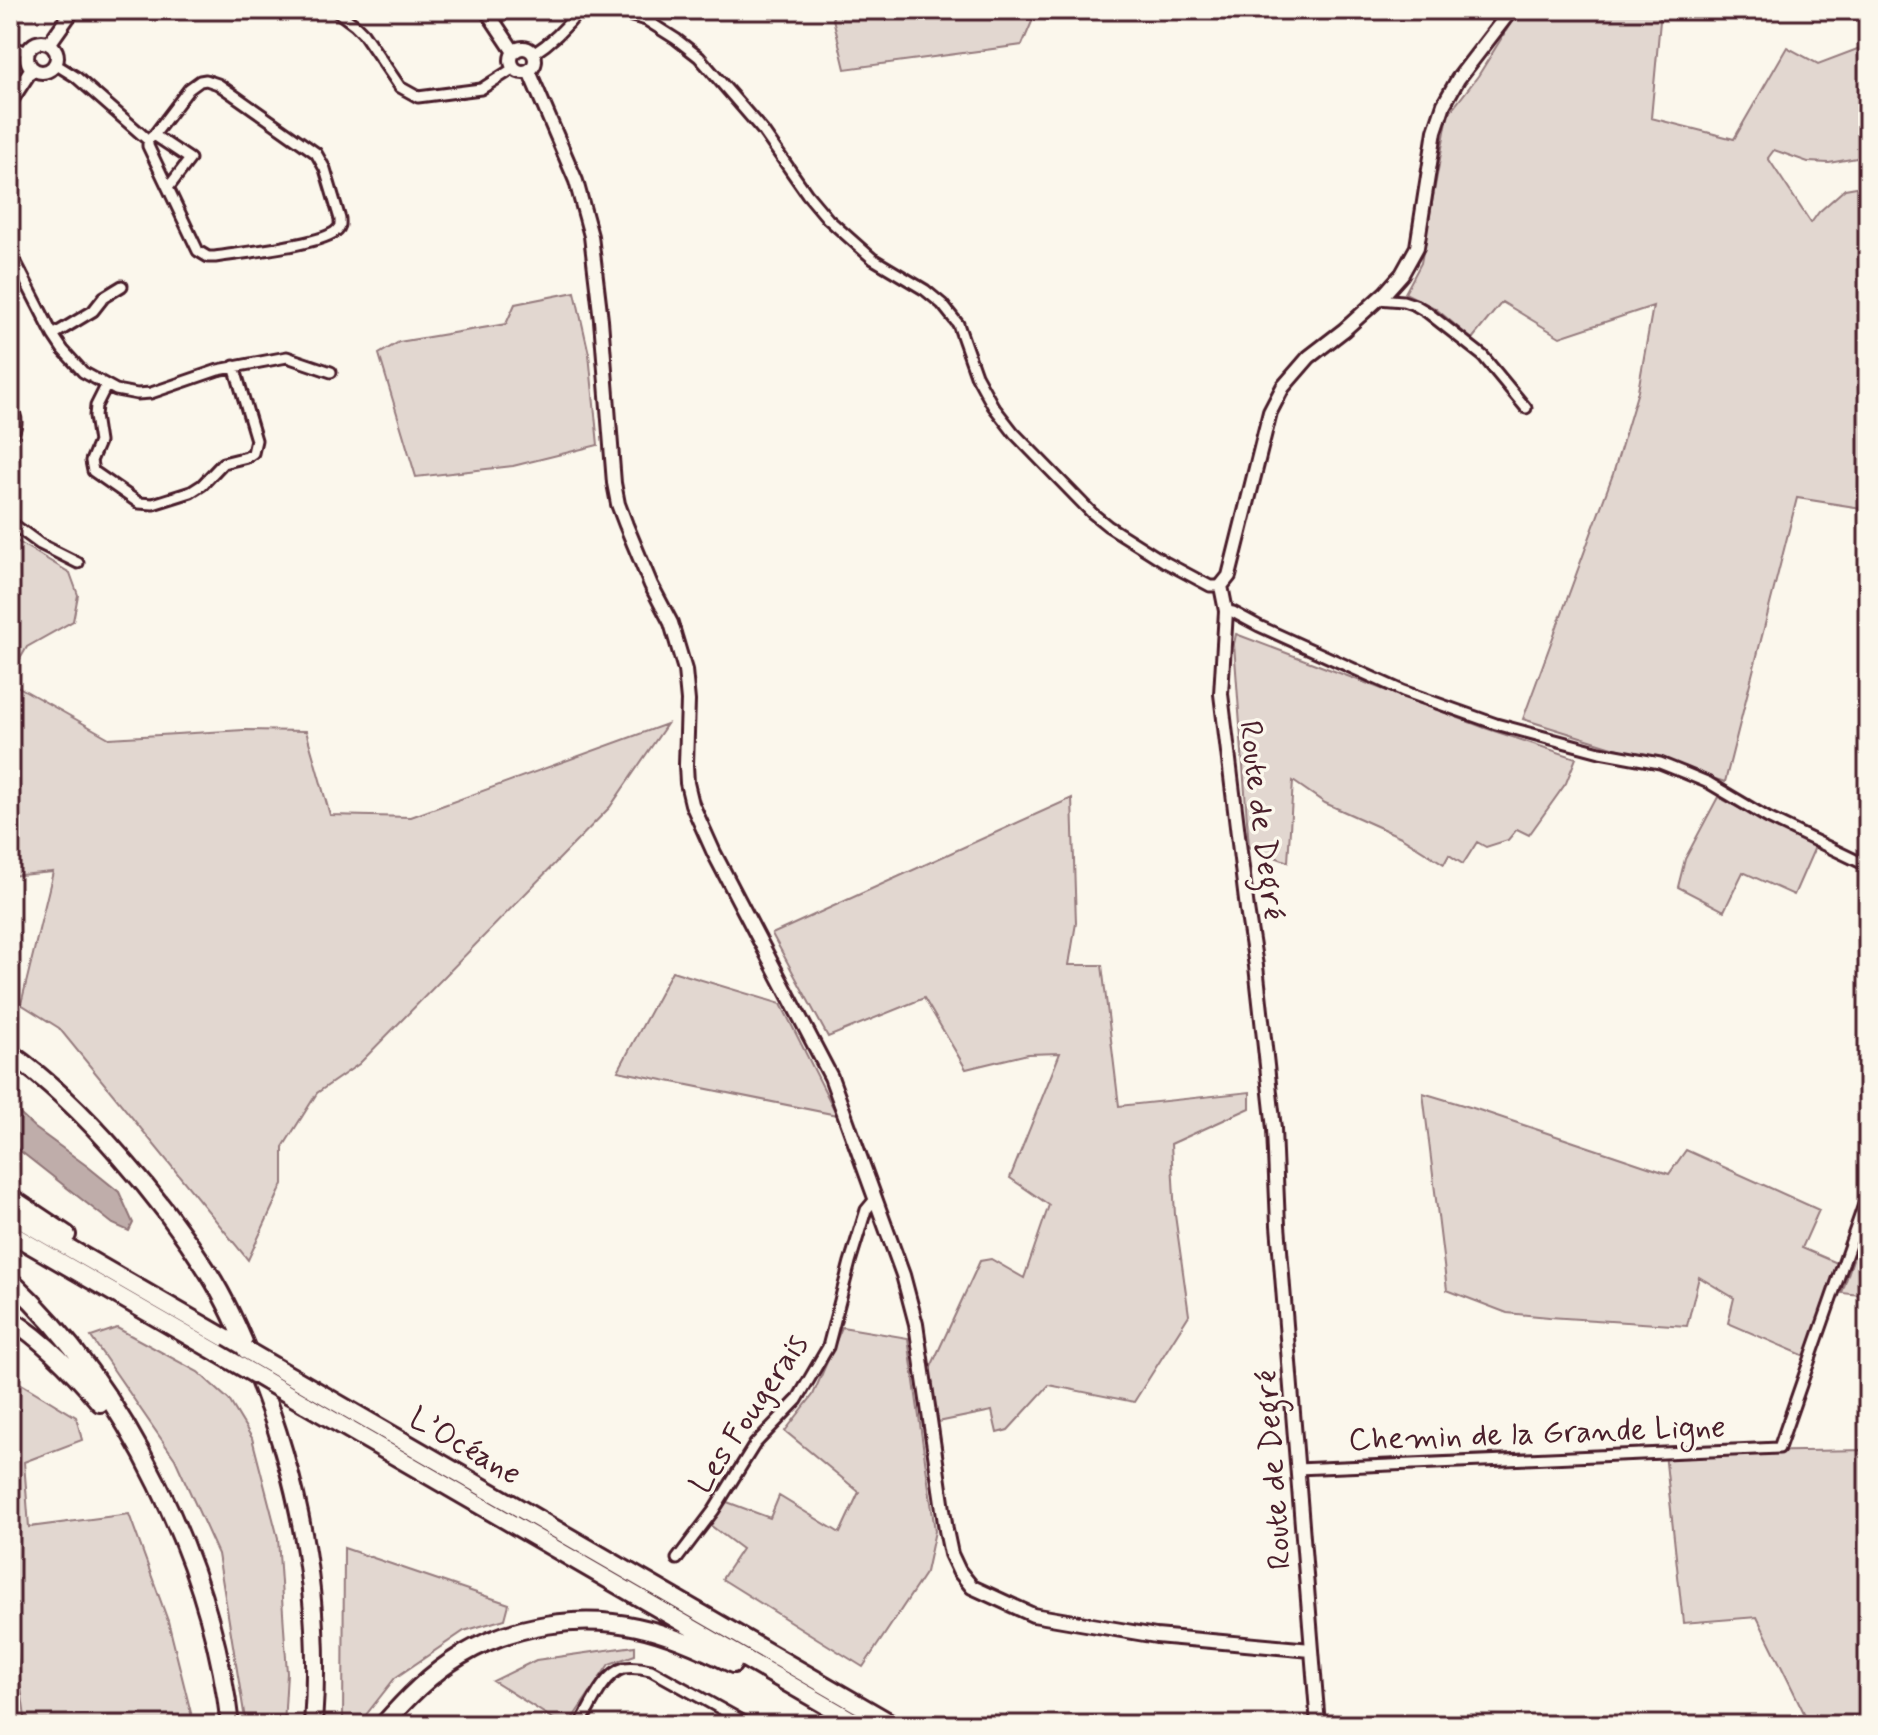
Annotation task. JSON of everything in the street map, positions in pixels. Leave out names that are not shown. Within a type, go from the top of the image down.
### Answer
[{"type":"highway","points":[[10,1053],[65,1098],[138,1177],[209,1273],[242,1336],[268,1401],[301,1519],[314,1628],[313,1725]]},
{"type":"highway","points":[[10,1197],[121,1268],[138,1288]]},
{"type":"highway","name":"L’Océane","points":[[10,1214],[138,1288],[222,1346]]},
{"type":"highway","name":"L’Océane","points":[[10,1233],[222,1346],[894,1725]]},
{"type":"highway","points":[[10,1280],[58,1331],[109,1398],[161,1494],[201,1595],[218,1657],[230,1725]]},
{"type":"highway","points":[[10,1319],[44,1344],[90,1391],[113,1421],[143,1474],[161,1494]]},
{"type":"highway","name":"L’Océane","points":[[309,1396],[860,1725]]},
{"type":"highway","points":[[383,1725],[409,1696],[460,1655],[516,1631],[547,1625],[616,1623],[638,1627],[710,1652],[756,1675],[781,1680]]},
{"type":"street","points":[[49,44],[73,10]]},
{"type":"street","points":[[335,10],[363,33],[397,83],[413,95],[429,97],[481,89],[514,68]]},
{"type":"street","points":[[486,10],[514,52]]},
{"type":"street","points":[[533,54],[545,47],[580,10]]},
{"type":"street","points":[[611,10],[646,20],[699,57],[763,131],[828,219],[873,259],[925,290],[942,304],[958,324],[976,375],[993,406],[1024,444],[1092,513],[1165,562],[1210,586],[1221,586],[1229,576],[1270,412],[1283,387],[1309,357],[1344,330],[1402,274],[1417,247],[1435,131],[1444,104],[1458,79],[1511,10]]},
{"type":"street","points":[[37,43],[49,44],[56,53],[55,64],[45,72],[32,68],[28,62],[28,52],[37,43]]},
{"type":"street","points":[[10,46],[28,52]]},
{"type":"street","points":[[524,48],[533,54],[534,63],[529,71],[521,72],[514,68],[511,60],[514,52],[524,48]]},
{"type":"street","points":[[55,64],[76,77],[151,138],[190,159],[168,188]]},
{"type":"street","points":[[10,102],[32,68]]},
{"type":"street","points":[[529,71],[576,181],[591,236],[614,483],[626,525],[679,645],[687,688],[686,765],[692,804],[714,853],[831,1077],[903,1275],[916,1324],[951,1554],[959,1571],[972,1587],[1033,1615],[1156,1636],[1311,1650]]},
{"type":"street","points":[[206,80],[218,84],[316,153],[325,169],[340,225],[334,233],[311,241],[208,257],[198,251],[148,146],[151,138],[195,84],[206,80]]},
{"type":"street","points":[[10,251],[14,266],[53,335],[83,372],[106,386],[126,393],[151,393],[234,366],[287,357],[331,372]]},
{"type":"street","points":[[53,335],[93,311],[104,297],[122,286]]},
{"type":"street","points":[[1378,299],[1403,301],[1427,312],[1483,356],[1526,408]]},
{"type":"street","points":[[106,386],[96,406],[99,442],[91,461],[93,471],[139,503],[153,504],[191,492],[223,463],[253,453],[256,440],[234,366]]},
{"type":"street","points":[[10,408],[17,422],[10,440]]},
{"type":"street","points":[[10,522],[40,544],[78,563]]},
{"type":"street","name":"Route de Degré","points":[[1221,586],[1226,611],[1221,694],[1274,1129],[1278,1225],[1318,1725]]},
{"type":"street","points":[[1226,611],[1403,691],[1496,724],[1600,752],[1660,763],[1709,783],[1768,818],[1868,866]]},
{"type":"street","name":"Chemin de la Grande Ligne","points":[[1297,1469],[1779,1448],[1868,1193]]},
{"type":"street","name":"Les Fougerais","points":[[677,1559],[714,1510],[755,1444],[797,1400],[828,1347],[866,1210],[876,1198]]},
{"type":"street","points":[[580,1725],[609,1677],[621,1669],[636,1668],[651,1670],[750,1725]]},
{"type":"shaded area","points":[[831,10],[1037,10],[1022,45],[845,69]]},
{"type":"shaded area","points":[[1519,10],[1661,10],[1651,118],[1734,139],[1787,47],[1818,64],[1868,45],[1868,156],[1829,163],[1808,162],[1774,150],[1768,158],[1811,223],[1845,189],[1868,185],[1868,509],[1797,498],[1725,782],[1523,719],[1613,474],[1638,391],[1653,306],[1560,337],[1502,302],[1472,339],[1435,308],[1405,293],[1421,263],[1448,115],[1478,76]]},
{"type":"shaded area","points":[[575,292],[589,354],[598,445],[513,466],[416,477],[379,354],[399,342],[506,324],[515,304]]},
{"type":"shaded area","points":[[10,537],[70,573],[78,595],[73,621],[27,647],[10,676]]},
{"type":"shaded area","points":[[1236,634],[1485,728],[1576,758],[1566,783],[1529,835],[1517,829],[1508,840],[1486,847],[1477,842],[1463,864],[1449,855],[1444,864],[1401,837],[1325,803],[1293,781],[1288,862],[1249,847],[1234,644]]},
{"type":"shaded area","points":[[10,682],[109,738],[244,730],[306,731],[330,815],[411,817],[667,724],[610,807],[359,1064],[317,1093],[283,1147],[283,1184],[248,1260],[59,1028],[21,1004],[53,872],[10,876]]},
{"type":"shaded area","points":[[1718,797],[1815,847],[1794,895],[1743,872],[1724,911],[1678,887],[1685,859]]},
{"type":"shaded area","points":[[1072,798],[1076,923],[1069,965],[1102,965],[1119,1106],[1250,1092],[1250,1108],[1171,1144],[1175,1215],[1189,1315],[1134,1402],[1049,1385],[1008,1430],[997,1433],[992,1411],[938,1422],[930,1369],[980,1261],[991,1259],[1024,1278],[1049,1205],[1010,1178],[1060,1053],[1028,1054],[966,1069],[924,998],[828,1037],[772,934]]},
{"type":"shaded area","points":[[672,971],[781,1004],[837,1115],[618,1071]]},
{"type":"shaded area","points":[[1423,1093],[1669,1174],[1686,1150],[1819,1210],[1802,1248],[1842,1265],[1807,1357],[1728,1323],[1734,1298],[1699,1277],[1687,1326],[1507,1313],[1447,1290]]},
{"type":"shaded area","points":[[10,1105],[119,1192],[133,1223],[129,1231],[113,1224],[19,1150],[10,1140]]},
{"type":"shaded area","points":[[1868,1188],[1868,1296],[1842,1293],[1863,1229],[1855,1226]]},
{"type":"shaded area","points":[[842,1327],[908,1338],[935,1531],[926,1572],[863,1667],[722,1579],[742,1549],[710,1525],[727,1502],[770,1518],[779,1496],[840,1533],[859,1492],[785,1431],[813,1395]]},
{"type":"shaded area","points":[[117,1328],[198,1372],[229,1400],[252,1438],[278,1538],[287,1673],[284,1725],[246,1725],[218,1554],[175,1459],[91,1337]]},
{"type":"shaded area","points":[[10,1377],[76,1417],[82,1440],[24,1462],[29,1527],[129,1514],[168,1621],[194,1725],[26,1725],[14,1637],[10,1636]]},
{"type":"shaded area","points":[[1868,1450],[1868,1725],[1810,1725],[1757,1617],[1683,1623],[1665,1453]]},
{"type":"shaded area","points":[[344,1548],[509,1604],[505,1619],[464,1631],[395,1678],[358,1725],[343,1725]]},
{"type":"shaded area","points":[[635,1646],[635,1655],[609,1664],[568,1725],[563,1725],[493,1681],[536,1660]]}]
